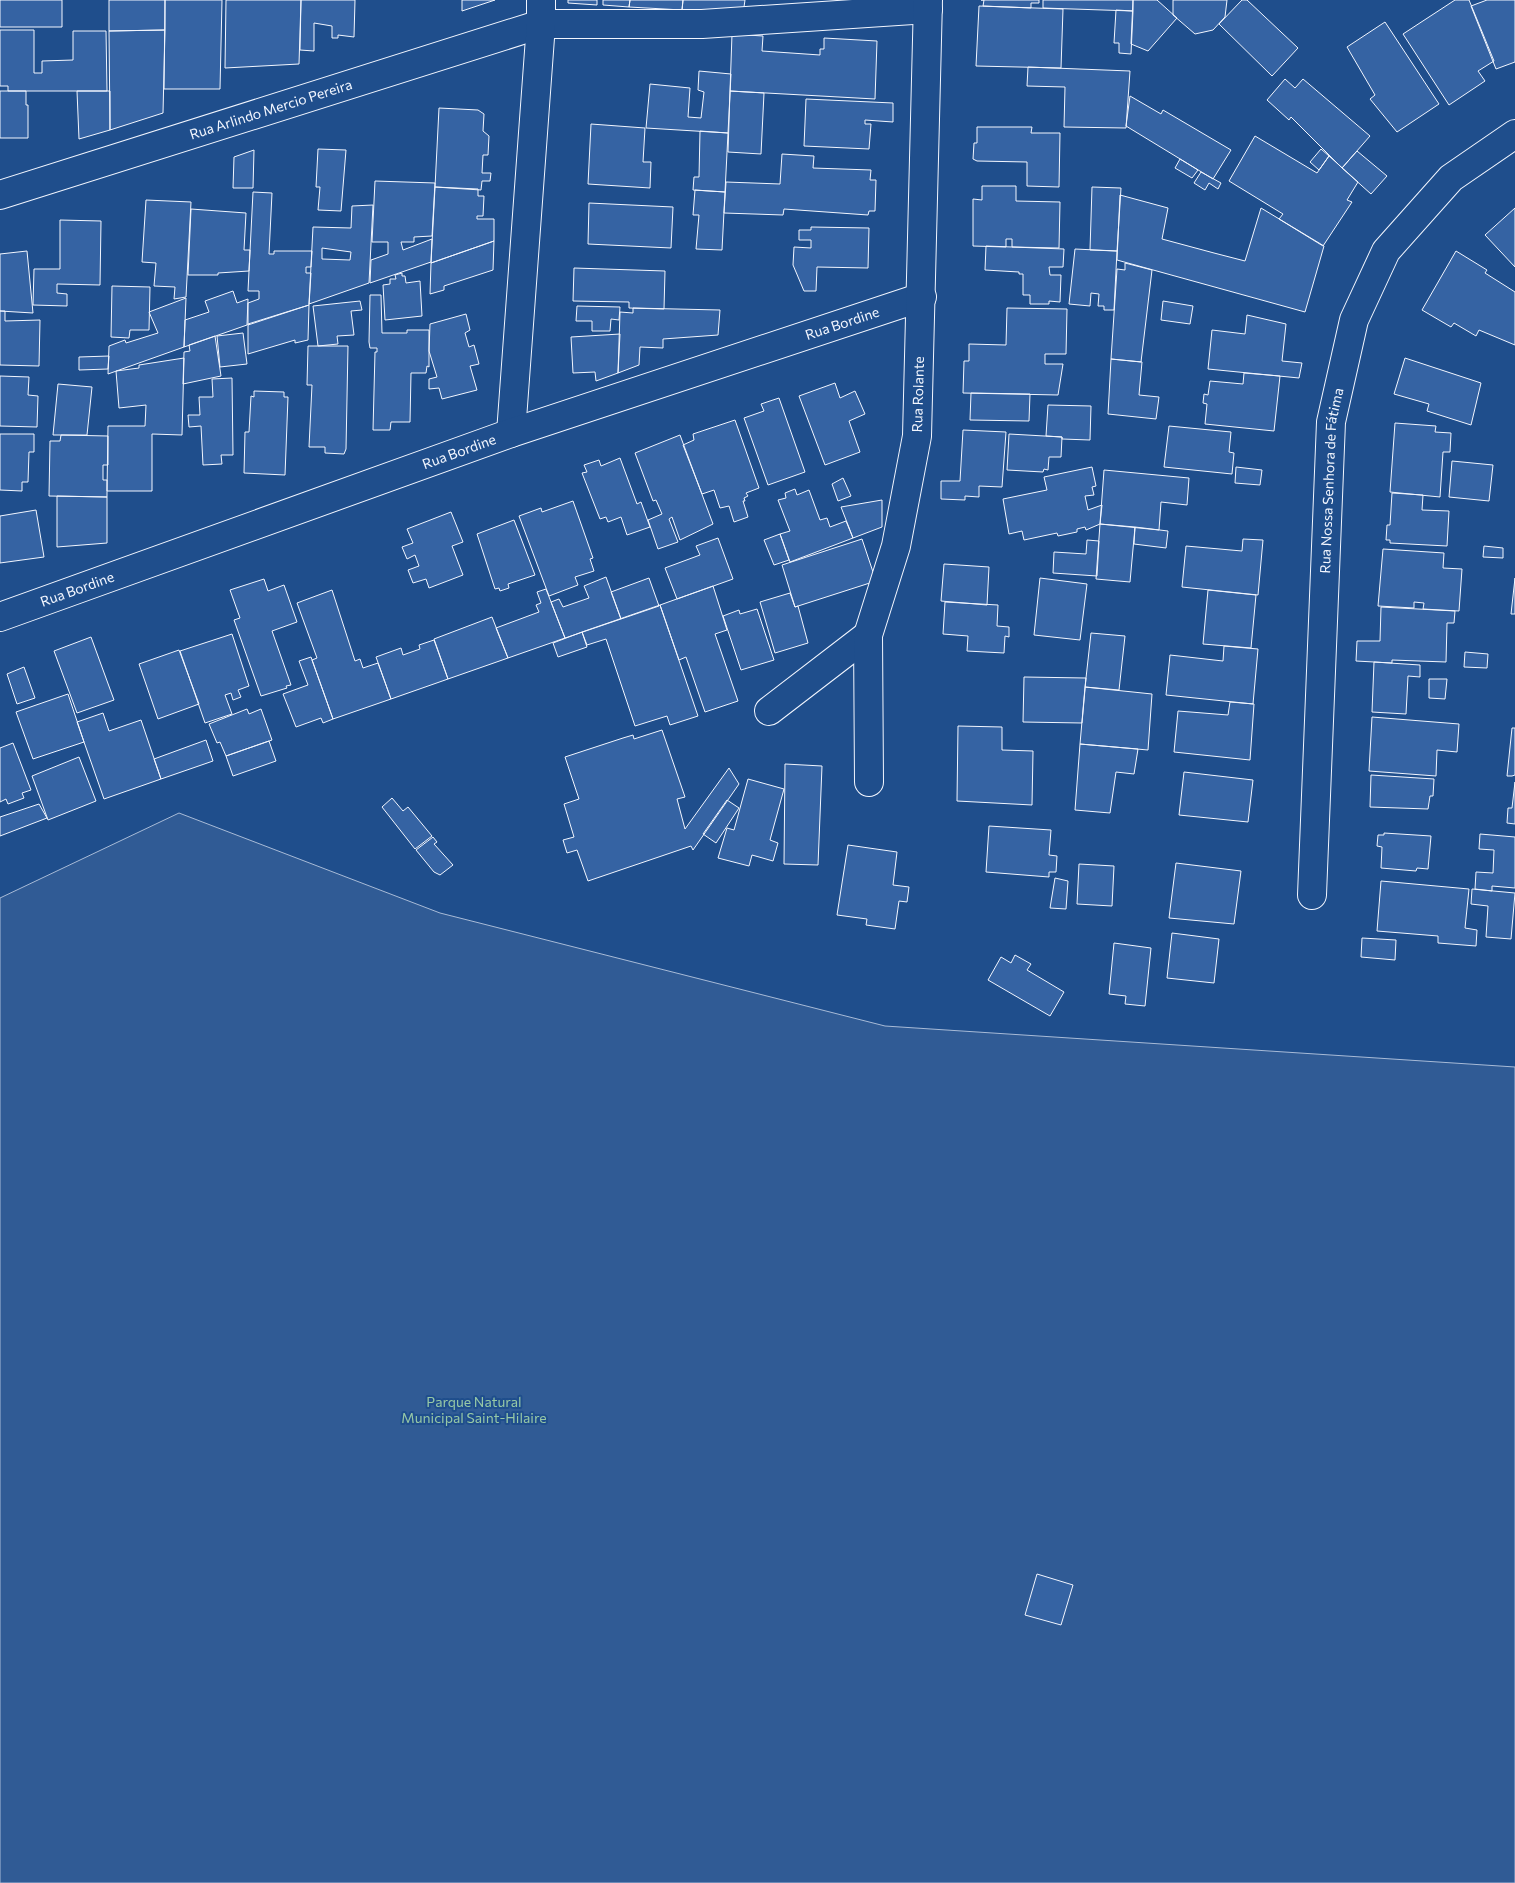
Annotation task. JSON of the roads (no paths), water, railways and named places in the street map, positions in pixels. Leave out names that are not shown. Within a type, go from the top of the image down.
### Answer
[{"type":"street","name":"Rua Arlindo Mercio Pereira","points":[[0,195],[541,12],[702,24],[928,4]]},
{"type":"street","name":"Rua Rolante","points":[[869,782],[868,635],[896,546],[917,436],[928,4]]},
{"type":"street","points":[[511,433],[541,12]]},
{"type":"street","name":"Rua Nossa Senhora de Fátima","points":[[1312,895],[1331,422],[1354,320],[1386,251],[1451,178],[1515,134]]},
{"type":"street","name":"Rua Bordine","points":[[0,617],[511,433],[922,297]]},
{"type":"street","points":[[769,711],[868,635]]},
{"type":"park label","name":"Parque Natural Municipal Saint-Hilaire","points":[[474,1410]]}]
